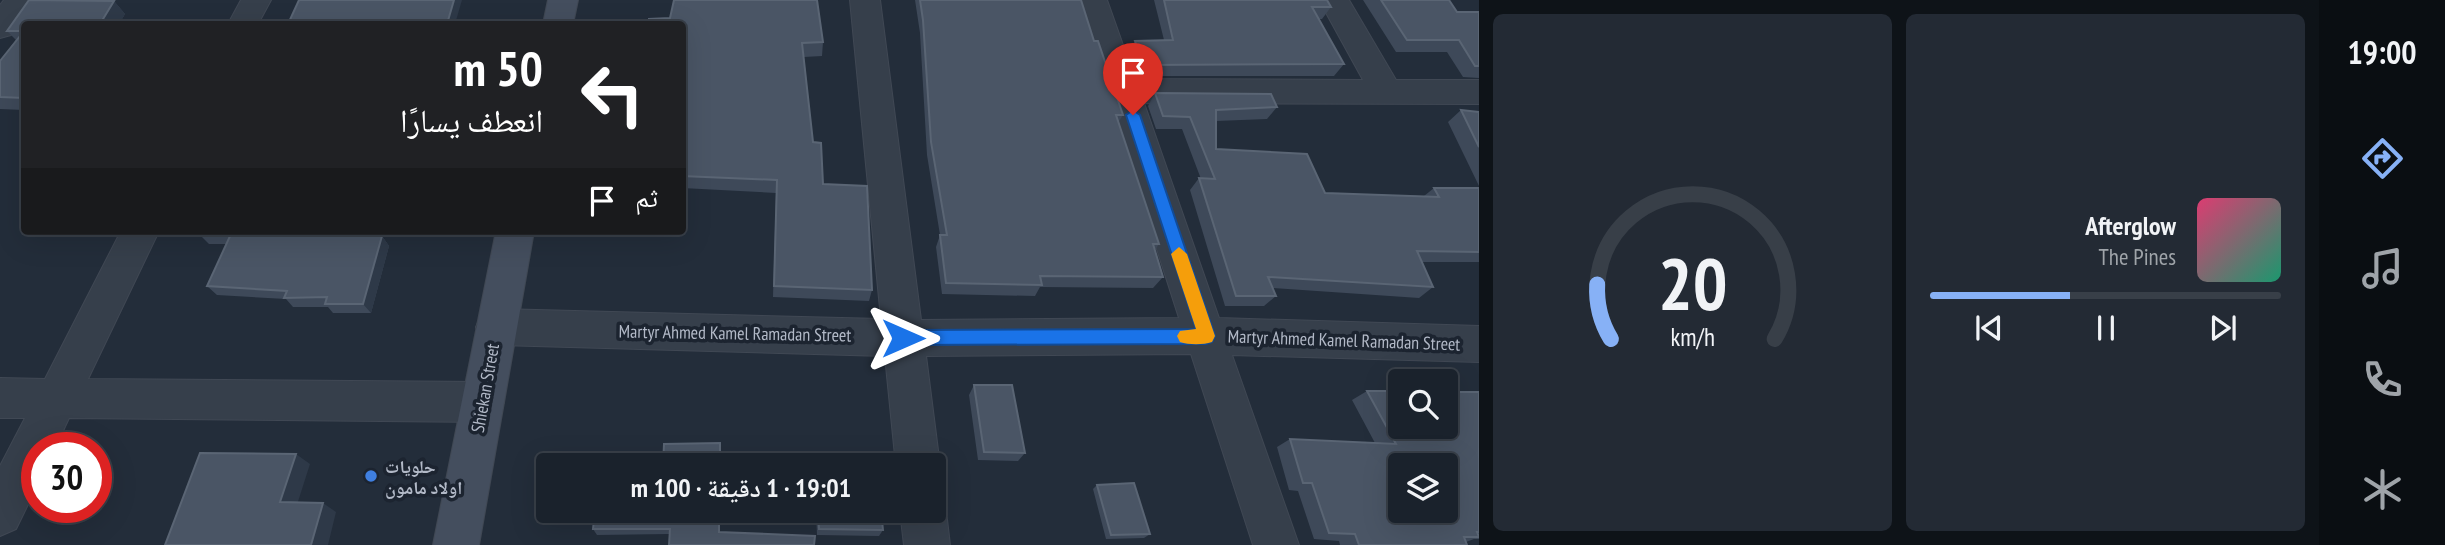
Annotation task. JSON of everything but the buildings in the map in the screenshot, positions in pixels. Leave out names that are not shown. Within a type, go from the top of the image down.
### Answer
[{"type":"street","points":[[0,26],[19,0]]},
{"type":"street","points":[[245,21],[256,0]]},
{"type":"street","points":[[559,21],[563,0]]},
{"type":"street","points":[[865,0],[916,453]]},
{"type":"street","points":[[1092,0],[1125,91],[1276,545]]},
{"type":"street","points":[[1334,0],[1386,92]]},
{"type":"street","points":[[1125,91],[1479,92]]},
{"type":"street","points":[[0,513],[139,235]]},
{"type":"street","name":"Shiekan Street","points":[[456,545],[514,235]]},
{"type":"street","name":"Martyr Ahmed Kamel Ramadan Street","points":[[496,327],[903,338],[1206,336],[1479,344]]},
{"type":"street","points":[[0,398],[483,402]]},
{"type":"street","points":[[924,523],[927,545]]},
{"type":"slow traffic","points":[[1179,254],[1206,336],[1186,336]]},
{"type":"place","name":"حلويات اولاد مامون","points":[[371,476]]},
{"type":"route","points":[[903,338],[1206,336],[1133,115]]}]
